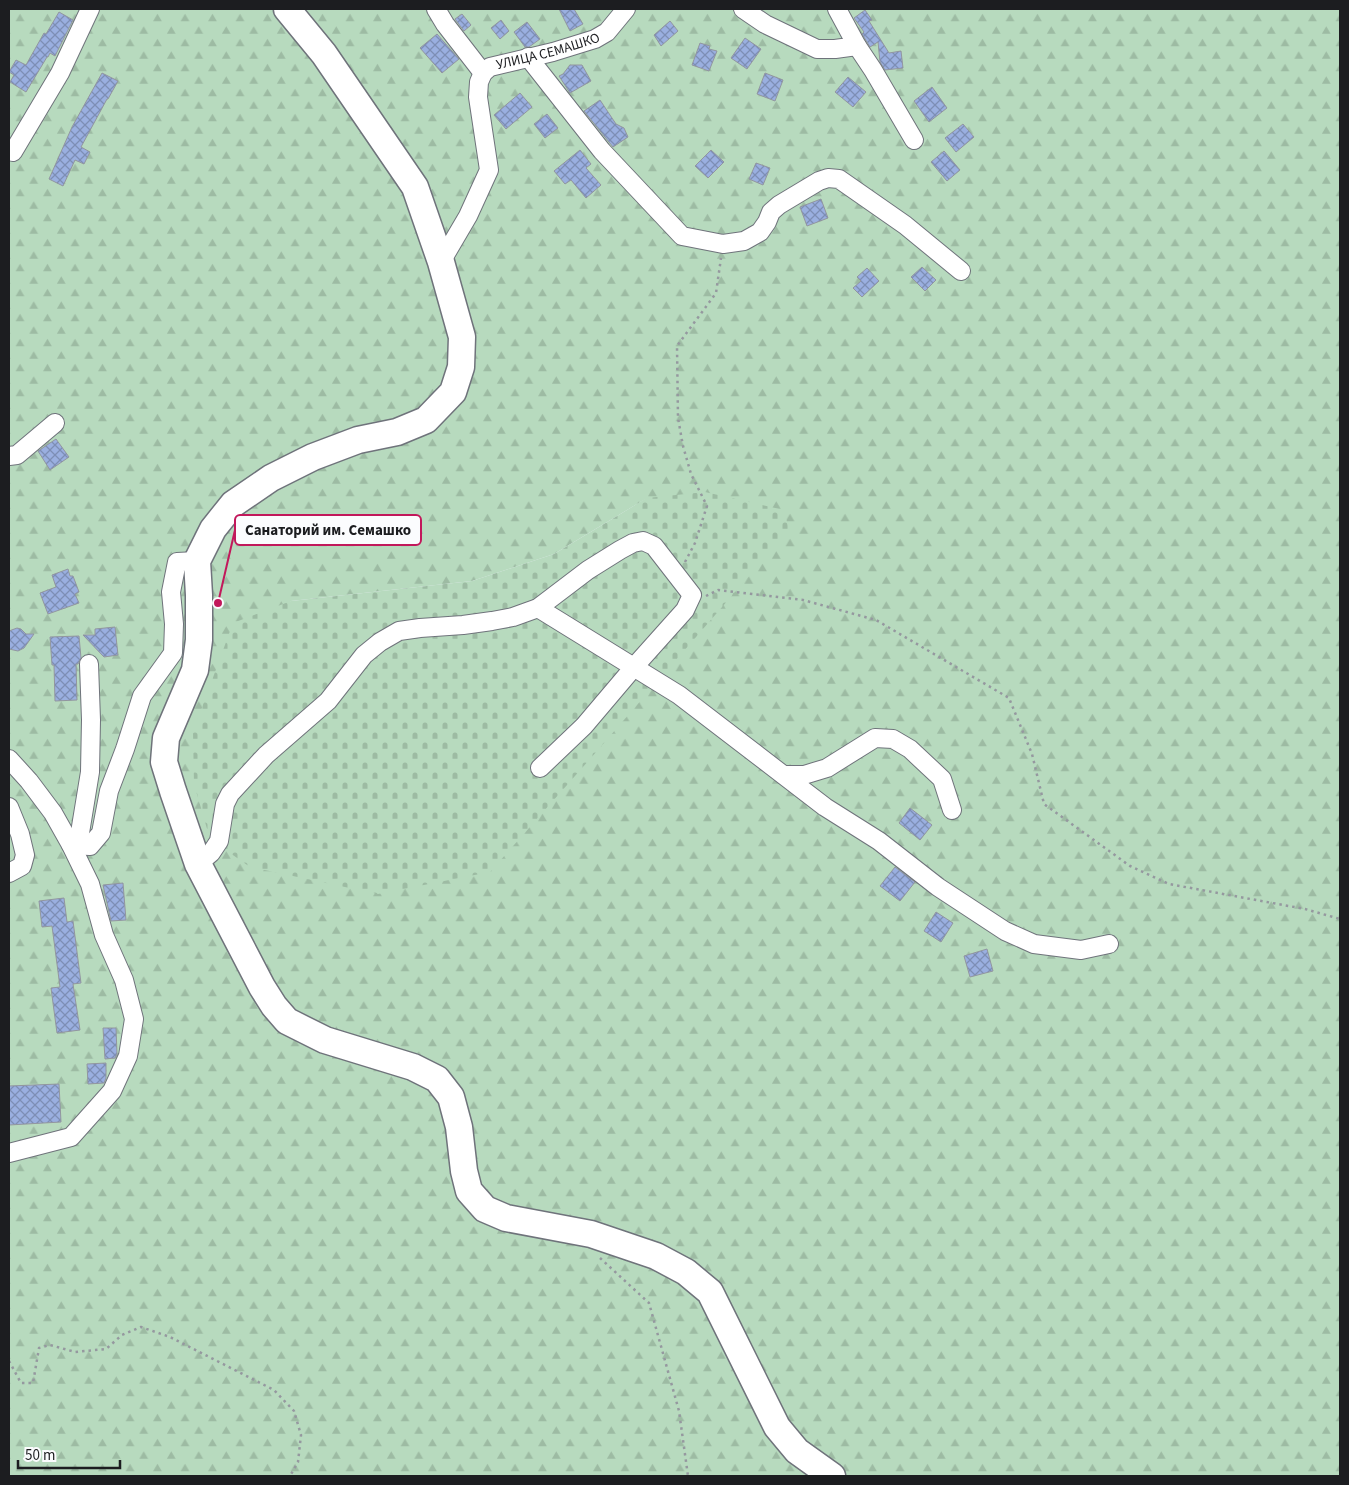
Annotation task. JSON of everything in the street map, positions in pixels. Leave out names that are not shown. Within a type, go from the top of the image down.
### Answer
[{"type":"highway","points":[[287,10],[324,54],[415,187],[441,262],[462,337],[461,367],[452,392],[426,420],[397,432],[358,440],[313,457],[271,478],[233,504],[213,530],[196,561],[199,595],[199,640],[195,670],[166,738],[164,762],[172,791],[198,864],[262,987],[274,1006],[287,1021],[325,1040],[412,1067],[436,1079],[451,1097],[459,1127],[464,1171],[469,1192],[485,1209],[506,1218],[591,1234],[656,1256],[686,1272],[710,1292],[777,1427],[797,1451],[832,1476]]},
{"type":"street","points":[[13,152],[60,73],[90,9]]},
{"type":"street","points":[[436,9],[445,24],[483,73]]},
{"type":"street","name":"УЛИЦА СЕМАШКО","points":[[441,262],[468,216],[489,170],[478,98],[479,82],[483,73],[490,66],[553,52],[595,39],[607,32],[626,9]]},
{"type":"street","points":[[743,9],[765,24],[817,49],[857,46]]},
{"type":"street","points":[[844,12],[857,46],[914,140]]},
{"type":"street","points":[[528,57],[602,151],[682,236],[723,244],[744,241],[760,232],[771,212],[779,205],[819,181],[828,178],[839,179],[905,225],[961,271]]},
{"type":"street","points":[[9,456],[17,455],[55,422]]},
{"type":"street","points":[[198,864],[211,853],[219,841],[226,804],[230,794],[266,756],[328,701],[364,655],[380,642],[399,631],[463,625],[513,617],[538,608],[588,570],[633,543],[643,541],[654,546],[692,595],[685,610],[584,726],[540,768]]},
{"type":"street","points":[[74,845],[90,846],[101,833],[108,791],[125,749],[142,696],[173,653],[174,624],[170,592],[177,562],[196,561]]},
{"type":"street","points":[[538,608],[679,695],[825,807],[879,841],[938,888],[1005,931],[1034,944],[1081,950],[1109,944]]},
{"type":"street","points":[[74,845],[90,772],[89,664]]},
{"type":"street","points":[[784,775],[804,775],[827,768],[875,738],[893,739],[910,748],[942,780],[952,810]]},
{"type":"street","points":[[9,759],[29,781],[74,845],[90,884],[104,935],[124,980],[134,1019],[128,1056],[112,1091],[71,1136],[9,1152]]},
{"type":"street","points":[[9,807],[20,834],[25,855],[22,866],[9,873]]},
{"type":"path","points":[[678,576],[695,543],[707,506],[691,474],[682,446],[678,418],[677,346],[716,292],[723,244]]},
{"type":"path","points":[[692,595],[704,597],[718,590],[803,600],[876,620],[1009,698],[1032,754],[1044,804],[1130,866],[1169,884],[1305,909],[1340,919]]},
{"type":"path","points":[[594,1254],[649,1303],[679,1411],[688,1476]]},
{"type":"path","points":[[9,1361],[21,1384],[33,1383],[39,1348],[50,1345],[76,1352],[106,1349],[122,1336],[141,1327],[170,1337],[274,1390],[294,1411],[301,1435],[298,1462],[290,1476]]},
{"type":"green space","points":[[9,9],[1340,9],[1340,1476],[9,1476]],"holes":[[[647,498],[194,784],[291,601],[472,581],[554,554]]]},
{"type":"green space","points":[[705,492],[784,510],[789,530],[490,872],[378,894],[250,867],[210,839],[194,784],[193,732],[233,623],[291,601],[472,581],[554,554],[647,498]]},
{"type":"building","points":[[559,9],[574,9],[583,24],[570,31]]},
{"type":"building","points":[[865,10],[872,20],[869,21],[889,53],[901,51],[903,68],[885,70],[880,62],[878,42],[870,47],[862,34],[864,32],[854,18]]},
{"type":"building","points":[[59,12],[73,20],[55,56],[50,53],[26,92],[10,82],[14,75],[9,72],[16,60],[26,65],[44,33],[46,34]]},
{"type":"building","points":[[462,14],[471,25],[464,31],[455,19]]},
{"type":"building","points":[[501,20],[509,31],[500,39],[491,28]]},
{"type":"building","points":[[670,21],[678,31],[661,46],[654,35]]},
{"type":"building","points":[[527,22],[540,39],[529,47],[525,47],[514,32]]},
{"type":"building","points":[[437,34],[459,59],[442,73],[420,48]]},
{"type":"building","points":[[745,38],[761,49],[747,69],[731,58]]},
{"type":"building","points":[[700,43],[710,46],[709,49],[717,51],[709,71],[692,65]]},
{"type":"building","points":[[570,65],[582,65],[591,81],[570,93],[559,76]]},
{"type":"building","points":[[102,73],[118,81],[81,147],[90,152],[84,164],[75,160],[63,186],[49,179],[72,127]]},
{"type":"building","points":[[765,73],[783,80],[775,101],[757,94]]},
{"type":"building","points":[[848,77],[866,92],[853,107],[835,92]]},
{"type":"building","points":[[932,87],[947,108],[929,122],[914,101]]},
{"type":"building","points":[[520,93],[532,107],[506,129],[494,115]]},
{"type":"building","points":[[600,100],[616,124],[624,128],[628,137],[613,147],[584,111]]},
{"type":"building","points":[[547,114],[558,128],[545,138],[534,124]]},
{"type":"building","points":[[963,124],[974,137],[956,152],[945,138]]},
{"type":"building","points":[[580,150],[591,164],[586,168],[601,185],[586,198],[571,180],[565,184],[554,171]]},
{"type":"building","points":[[711,150],[724,162],[708,178],[695,166]]},
{"type":"building","points":[[944,151],[960,170],[947,181],[931,162]]},
{"type":"building","points":[[756,163],[770,168],[763,185],[749,179]]},
{"type":"building","points":[[821,199],[828,218],[807,226],[800,207]]},
{"type":"building","points":[[922,267],[936,280],[925,291],[911,277]]},
{"type":"building","points":[[867,268],[879,281],[862,297],[853,288],[861,281],[857,277]]},
{"type":"building","points":[[56,439],[69,457],[50,470],[38,451]]},
{"type":"building","points":[[68,569],[79,592],[75,594],[79,603],[48,614],[40,593],[56,587],[52,575]]},
{"type":"building","points":[[115,627],[118,655],[104,657],[83,635],[95,635],[95,629]]},
{"type":"building","points":[[17,628],[26,634],[34,634],[24,648],[18,651],[9,649],[9,631]]},
{"type":"building","points":[[79,636],[81,658],[78,664],[76,664],[77,700],[55,701],[54,665],[52,665],[50,637]]},
{"type":"building","points":[[910,808],[932,825],[920,840],[899,823]]},
{"type":"building","points":[[895,867],[915,882],[900,901],[880,886]]},
{"type":"building","points":[[123,883],[126,920],[111,921],[103,885]]},
{"type":"building","points":[[64,898],[67,922],[73,921],[81,983],[73,984],[80,1030],[57,1033],[51,988],[60,987],[52,926],[42,927],[39,901]]},
{"type":"building","points":[[936,912],[953,923],[941,942],[924,931]]},
{"type":"building","points":[[987,949],[993,971],[970,977],[964,956]]},
{"type":"building","points":[[103,1028],[116,1028],[117,1054],[115,1058],[105,1059]]},
{"type":"building","points":[[106,1063],[104,1083],[88,1084],[87,1064]]},
{"type":"building","points":[[59,1084],[61,1122],[9,1125],[9,1086]]},
{"type":"place","name":"Санаторий им. Семашко","points":[[218,603]]}]
